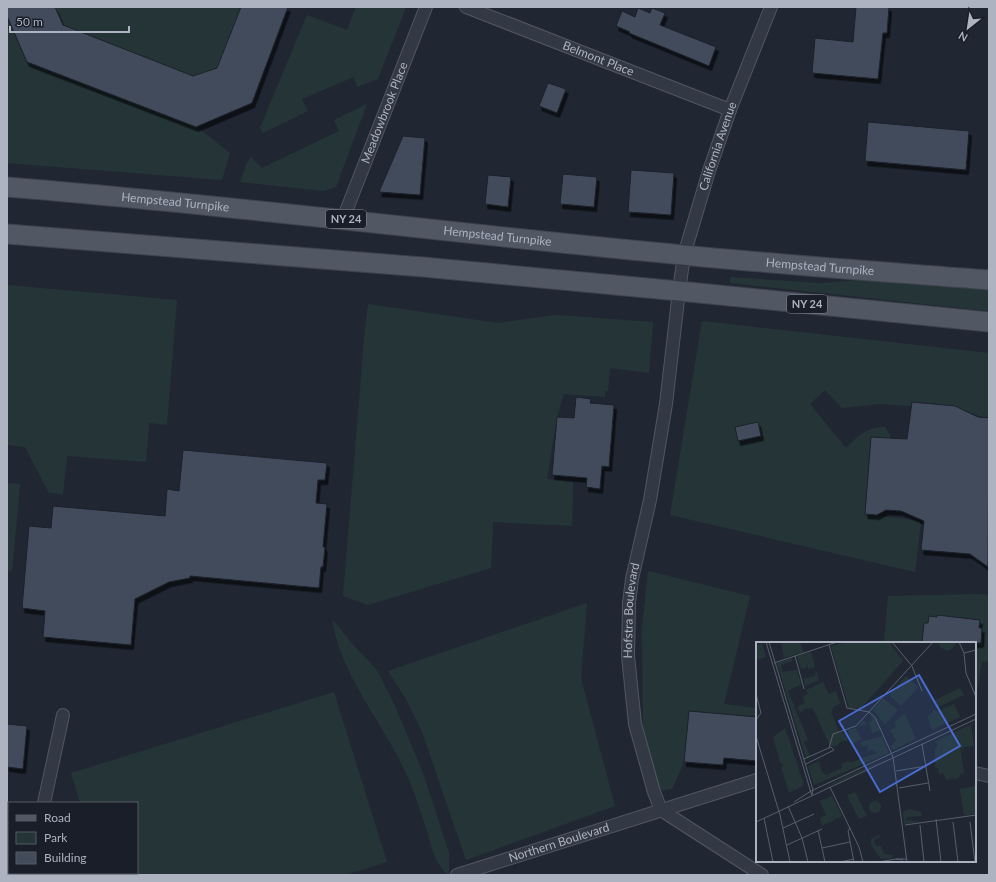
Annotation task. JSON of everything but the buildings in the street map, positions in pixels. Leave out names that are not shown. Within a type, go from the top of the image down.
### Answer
[{"type":"main road","name":"Hempstead Turnpike","points":[[7,187],[97,194],[684,255],[989,280]]},
{"type":"main road","name":"NY 24","points":[[7,234],[395,264],[679,290],[989,322]]},
{"type":"street","name":"Meadowbrook Place","points":[[343,219],[426,7]]},
{"type":"street","name":"Belmont Place","points":[[466,7],[730,110]]},
{"type":"street","name":"California Avenue","points":[[679,290],[684,255],[709,171],[730,110],[771,7]]},
{"type":"street","name":"Hofstra Boulevard","points":[[662,810],[654,792],[635,724],[628,656],[629,603],[632,579],[650,500],[666,404],[679,290]]},
{"type":"street","points":[[44,802],[63,715]]},
{"type":"street","points":[[976,773],[989,776]]},
{"type":"street","name":"Northern Boulevard","points":[[457,875],[756,780]]},
{"type":"street","points":[[662,810],[762,875]]},
{"type":"green space","points":[[7,7],[288,7],[252,103],[197,127],[230,153],[222,180],[7,163]]},
{"type":"green space","points":[[356,7],[406,7],[378,79],[357,87],[354,77],[302,99],[308,111],[263,133],[260,128],[307,15],[347,30]]},
{"type":"green space","points":[[367,104],[336,187],[324,191],[240,182],[247,162],[251,157],[262,168],[339,131],[334,120]]},
{"type":"green space","points":[[730,277],[820,283],[889,278],[989,285],[989,311],[730,283]]},
{"type":"green space","points":[[7,285],[177,300],[167,425],[149,423],[146,462],[67,456],[63,494],[49,493],[25,447],[7,445]]},
{"type":"green space","points":[[368,304],[498,323],[556,315],[653,322],[649,373],[610,368],[608,391],[605,391],[605,397],[564,394],[557,417],[547,479],[573,482],[572,526],[493,522],[491,568],[368,605],[343,596]]},
{"type":"green space","points":[[702,321],[989,353],[989,418],[946,405],[945,413],[939,412],[940,404],[912,402],[911,406],[879,404],[842,408],[825,390],[810,404],[846,448],[859,436],[874,428],[885,427],[890,435],[890,438],[871,437],[865,514],[921,521],[915,572],[670,515]]},
{"type":"green space","points":[[7,483],[20,484],[12,571],[7,570]]},
{"type":"green space","points":[[648,571],[750,596],[724,704],[756,708],[756,717],[689,711],[684,762],[672,789],[658,791],[643,724],[642,628]]},
{"type":"green space","points":[[989,595],[989,661],[982,662],[976,697],[976,642],[884,642],[888,596]]},
{"type":"green space","points":[[587,603],[581,678],[615,806],[466,860],[422,732],[406,699],[388,671]]},
{"type":"green space","points":[[332,619],[355,647],[377,670],[395,706],[423,773],[449,853],[449,875],[447,875],[435,857],[418,802],[396,752],[363,698],[344,660]]},
{"type":"green space","points":[[334,692],[387,862],[345,875],[103,875],[138,874],[138,802],[80,802],[71,773]]}]
